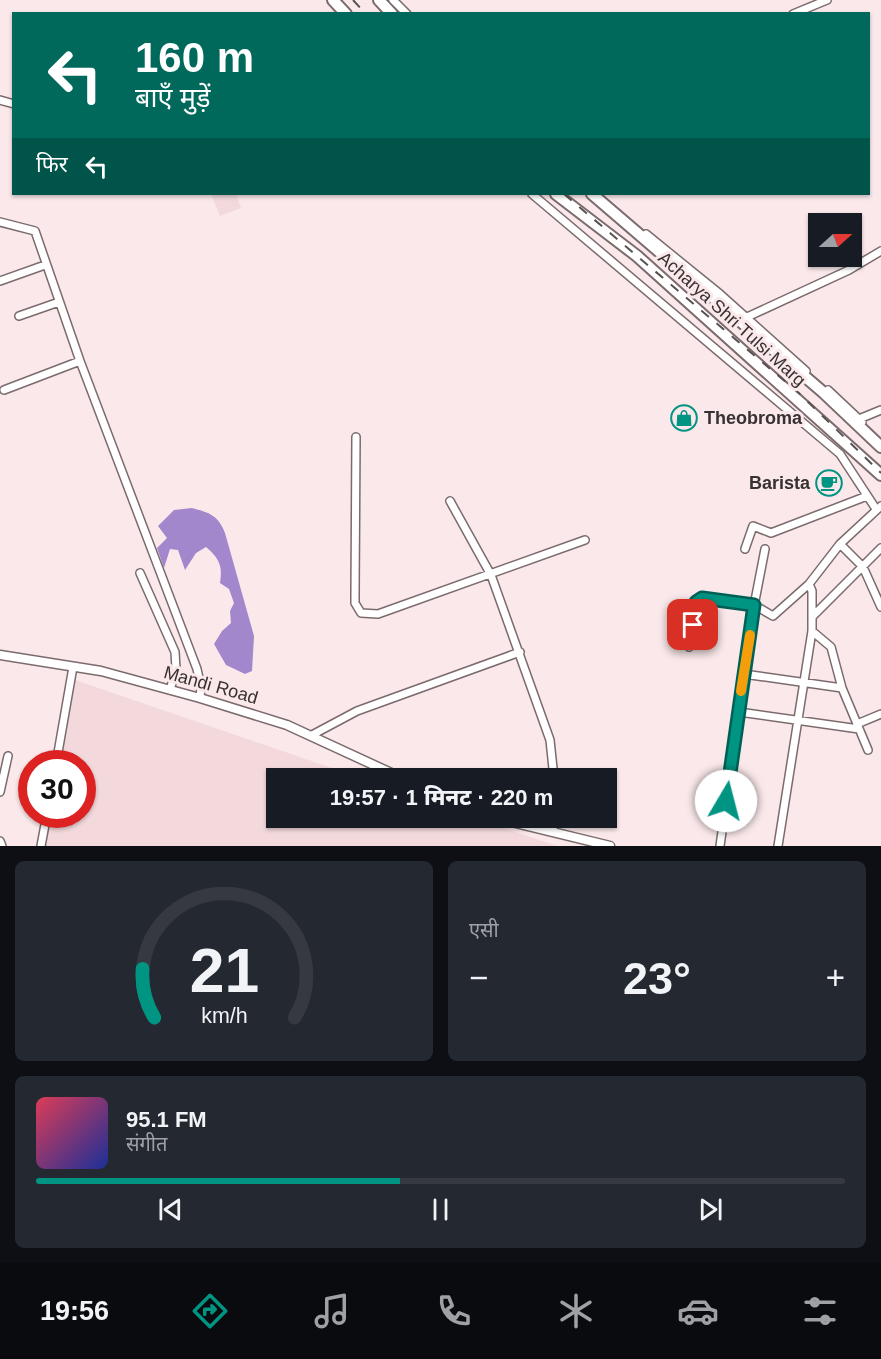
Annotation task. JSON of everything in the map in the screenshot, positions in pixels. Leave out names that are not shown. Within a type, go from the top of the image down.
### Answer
[{"type":"highway","points":[[333,0],[344,12]]},
{"type":"highway","points":[[379,0],[390,12]]},
{"type":"highway","name":"Acharya Shri Tulsi Marg","points":[[557,195],[637,256],[879,468]]},
{"type":"highway","name":"Acharya Shri Tulsi Marg","points":[[593,195],[824,393],[881,447]]},
{"type":"street","points":[[393,0],[405,12]]},
{"type":"street","points":[[798,12],[827,0]]},
{"type":"street","points":[[533,195],[840,454],[867,496],[878,508],[840,544],[809,584],[773,616],[754,605],[706,598],[698,599],[689,647]]},
{"type":"street","points":[[599,195],[746,318],[860,419],[881,441]]},
{"type":"street","points":[[0,222],[35,231],[80,361],[197,669],[201,687],[200,698]]},
{"type":"street","points":[[746,318],[849,270],[881,251]]},
{"type":"street","points":[[0,281],[45,265]]},
{"type":"street","points":[[19,316],[59,302]]},
{"type":"street","points":[[4,390],[80,361]]},
{"type":"street","points":[[860,419],[881,410]]},
{"type":"street","points":[[356,437],[355,603],[361,613],[378,614],[585,540]]},
{"type":"street","points":[[745,549],[753,526],[771,533],[867,496]]},
{"type":"street","points":[[450,501],[491,575],[550,740],[553,768]]},
{"type":"street","points":[[840,544],[863,567],[881,607]]},
{"type":"street","points":[[813,616],[881,548]]},
{"type":"street","points":[[720,846],[754,605],[765,549]]},
{"type":"street","points":[[140,573],[175,652],[176,669],[170,690]]},
{"type":"street","points":[[778,846],[812,631],[813,616],[809,584]]},
{"type":"street","points":[[812,631],[831,646],[842,688],[868,750]]},
{"type":"street","points":[[312,735],[357,711],[520,652]]},
{"type":"street","name":"Mandi Road","points":[[0,655],[101,671],[200,698],[312,735],[381,768]]},
{"type":"street","points":[[58,750],[73,667]]},
{"type":"street","points":[[744,674],[842,688]]},
{"type":"street","points":[[739,712],[858,727],[881,714]]},
{"type":"street","points":[[0,792],[8,756]]},
{"type":"street","points":[[41,846],[44,828]]},
{"type":"street","points":[[540,828],[610,846]]},
{"type":"shaded area","points":[[211,195],[236,195],[241,208],[220,216]]},
{"type":"shaded area","points":[[192,508],[213,516],[225,533],[254,636],[252,671],[245,674],[226,665],[214,644],[222,631],[231,623],[230,611],[234,603],[229,589],[220,583],[221,572],[217,559],[206,547],[196,553],[185,570],[178,550],[170,549],[164,568],[157,548],[167,538],[158,526],[174,510]]},
{"type":"shaded area","points":[[75,680],[332,768],[266,768],[266,828],[504,828],[557,846],[45,846],[48,828],[96,828],[96,750],[62,750]]},
{"type":"railway","points":[[353,0],[364,12]]},
{"type":"railway","points":[[565,195],[801,395],[881,473]]},
{"type":"slow traffic","points":[[741,691],[750,635]]},
{"type":"place","name":"Theobroma","points":[[684,418]]},
{"type":"place","name":"Barista","points":[[829,483]]},
{"type":"route","points":[[693,625],[698,599],[706,598],[754,605],[726,801]]}]
